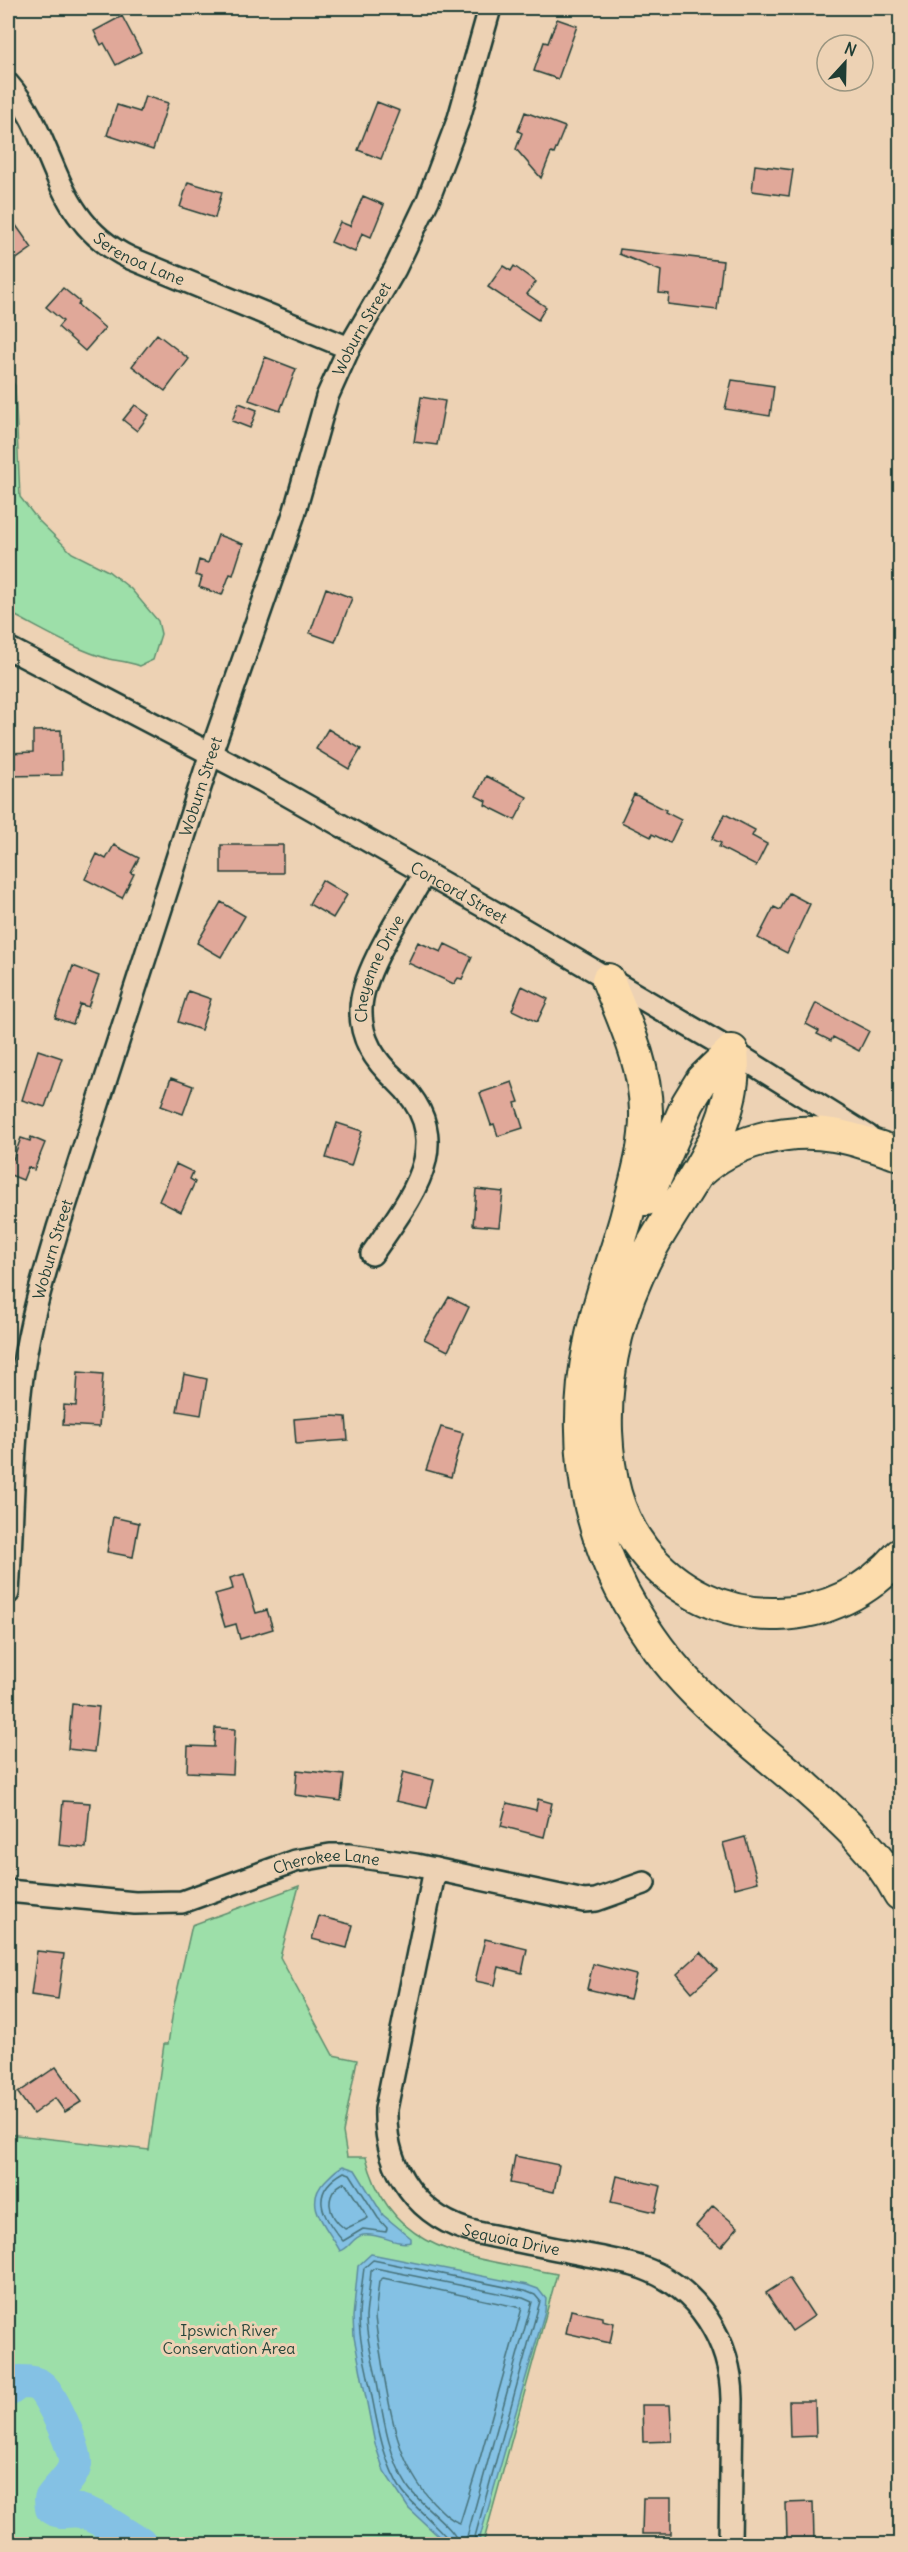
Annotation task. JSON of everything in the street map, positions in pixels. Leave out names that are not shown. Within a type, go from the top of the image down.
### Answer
[{"type":"highway","points":[[608,980],[637,1053],[646,1110],[641,1163],[589,1346],[582,1400],[582,1442],[590,1505],[616,1578],[647,1634],[680,1675],[709,1705],[856,1833],[879,1860],[900,1894]]},
{"type":"highway","points":[[610,1275],[659,1172],[688,1103],[702,1080],[732,1052]]},
{"type":"highway","points":[[732,1052],[734,1076],[731,1097],[717,1135],[695,1176],[672,1210],[625,1305],[610,1363],[606,1406],[609,1466],[614,1492],[628,1528],[648,1556],[675,1582],[729,1608],[762,1614],[807,1611],[838,1601],[877,1579],[900,1555]]},
{"type":"highway","points":[[695,1176],[708,1165],[735,1149],[788,1134],[811,1132],[834,1135],[898,1154]]},
{"type":"street","name":"Woburn Street","points":[[8,1593],[19,1400],[28,1336],[36,1302],[211,753],[294,514],[327,397],[349,348],[399,261],[428,200],[459,118],[490,8]]},
{"type":"street","name":"Serenoa Lane","points":[[8,84],[24,106],[71,207],[101,241],[130,258],[349,348]]},
{"type":"street","name":"Concord Street","points":[[8,648],[211,753],[425,873],[732,1052],[898,1154]]},
{"type":"street","name":"Cheyenne Drive","points":[[372,1254],[419,1182],[425,1162],[427,1142],[423,1122],[415,1103],[380,1065],[367,1043],[361,1019],[362,1000],[371,970],[425,873]]},
{"type":"street","name":"Cherokee Lane","points":[[8,1891],[160,1904],[194,1899],[295,1861],[330,1855],[374,1857],[584,1901],[596,1900],[644,1883]]},
{"type":"street","name":"Sequoia Drive","points":[[435,1869],[386,2109],[386,2132],[394,2164],[405,2184],[419,2202],[436,2216],[456,2227],[633,2265],[666,2279],[694,2301],[709,2320],[720,2341],[730,2375],[732,2399],[730,2544]]},
{"type":"green space","points":[[8,373],[15,386],[20,497],[38,520],[72,553],[108,571],[131,589],[158,621],[161,634],[153,660],[140,666],[96,655],[8,612]]},
{"type":"green space","name":"Ipswich River Conservation Area","points":[[299,1886],[280,1957],[333,2055],[357,2060],[343,2132],[347,2157],[366,2157],[378,2190],[394,2215],[415,2233],[439,2246],[466,2256],[557,2274],[483,2544],[8,2544],[8,2134],[149,2150],[164,2044],[168,2044],[174,2005],[192,1925]]},
{"type":"water","points":[[343,2166],[355,2170],[383,2215],[411,2238],[411,2242],[405,2243],[375,2235],[363,2235],[340,2251],[319,2217],[316,2199],[318,2190],[325,2181]]},
{"type":"water","points":[[371,2254],[527,2285],[538,2289],[546,2299],[545,2311],[478,2544],[446,2543],[409,2509],[384,2471],[375,2444],[354,2337],[353,2317],[358,2266]]},
{"type":"building","points":[[122,16],[141,52],[116,65],[104,43],[101,45],[94,31]]},
{"type":"building","points":[[557,19],[577,26],[558,79],[534,71],[544,42],[548,43]]},
{"type":"building","points":[[145,96],[168,103],[153,150],[107,135],[117,105],[140,112]]},
{"type":"building","points":[[377,102],[400,111],[381,159],[358,150]]},
{"type":"building","points":[[525,112],[565,127],[541,178],[516,149],[522,133],[518,131]]},
{"type":"building","points":[[755,165],[793,170],[789,196],[752,191]]},
{"type":"building","points":[[188,182],[222,192],[215,218],[180,207]]},
{"type":"building","points":[[363,196],[384,205],[371,237],[362,233],[355,252],[331,242],[340,222],[350,226]]},
{"type":"building","points":[[8,214],[32,248],[8,265]]},
{"type":"building","points":[[620,249],[723,261],[717,310],[668,304],[669,294],[659,293],[661,271],[619,254]]},
{"type":"building","points":[[503,266],[511,271],[514,266],[536,282],[527,294],[546,307],[538,320],[488,287]]},
{"type":"building","points":[[63,288],[80,302],[78,305],[105,328],[85,351],[58,327],[63,321],[46,307]]},
{"type":"building","points":[[157,334],[189,359],[165,391],[132,366]]},
{"type":"building","points":[[265,357],[296,369],[280,411],[249,400]]},
{"type":"building","points":[[732,380],[774,386],[770,416],[725,409]]},
{"type":"building","points":[[421,397],[445,401],[437,445],[414,442]]},
{"type":"building","points":[[239,403],[257,410],[250,428],[232,421]]},
{"type":"building","points":[[135,405],[149,415],[137,431],[123,420]]},
{"type":"building","points":[[218,535],[243,544],[233,575],[230,574],[222,595],[199,587],[202,577],[195,575],[199,560],[208,563]]},
{"type":"building","points":[[326,588],[352,598],[335,642],[310,633]]},
{"type":"building","points":[[328,729],[361,749],[349,769],[316,749]]},
{"type":"building","points":[[61,730],[62,775],[8,776],[8,753],[33,752],[33,731]]},
{"type":"building","points":[[486,776],[527,797],[515,820],[485,805],[486,801],[476,796]]},
{"type":"building","points":[[634,794],[681,820],[670,843],[652,834],[651,837],[621,822]]},
{"type":"building","points":[[725,814],[755,830],[752,836],[767,844],[756,866],[719,847],[721,843],[712,839]]},
{"type":"building","points":[[114,845],[139,858],[122,898],[85,879],[97,854],[106,859]]},
{"type":"building","points":[[221,845],[283,845],[283,873],[221,873]]},
{"type":"building","points":[[322,880],[347,895],[333,918],[309,904]]},
{"type":"building","points":[[789,893],[810,904],[787,953],[758,938],[774,907],[780,910]]},
{"type":"building","points":[[221,902],[245,916],[221,957],[197,943]]},
{"type":"building","points":[[418,942],[441,952],[445,944],[472,957],[462,979],[458,978],[454,984],[408,963]]},
{"type":"building","points":[[73,966],[99,976],[88,1007],[80,1004],[73,1024],[55,1018]]},
{"type":"building","points":[[522,986],[548,999],[537,1022],[512,1010]]},
{"type":"building","points":[[188,991],[211,999],[201,1030],[178,1022]]},
{"type":"building","points":[[816,1003],[869,1031],[859,1051],[833,1037],[831,1041],[817,1034],[819,1031],[806,1024]]},
{"type":"building","points":[[38,1050],[62,1058],[45,1107],[22,1100]]},
{"type":"building","points":[[171,1078],[193,1086],[183,1114],[161,1106]]},
{"type":"building","points":[[512,1082],[519,1102],[515,1103],[523,1128],[498,1136],[494,1124],[491,1125],[480,1093]]},
{"type":"building","points":[[337,1123],[362,1131],[351,1166],[326,1158]]},
{"type":"building","points":[[31,1137],[45,1143],[34,1170],[28,1167],[23,1180],[8,1174],[8,1157],[13,1159],[21,1138],[30,1141]]},
{"type":"building","points":[[176,1164],[193,1172],[190,1179],[195,1182],[181,1212],[159,1201]]},
{"type":"building","points":[[476,1189],[503,1192],[499,1227],[473,1225]]},
{"type":"building","points":[[449,1297],[469,1307],[448,1351],[424,1339]]},
{"type":"building","points":[[78,1372],[103,1374],[99,1427],[63,1425],[64,1405],[76,1406]]},
{"type":"building","points":[[184,1374],[207,1379],[201,1415],[177,1411]]},
{"type":"building","points":[[346,1417],[348,1440],[296,1444],[294,1419]]},
{"type":"building","points":[[441,1427],[463,1433],[451,1477],[426,1470]]},
{"type":"building","points":[[113,1517],[139,1523],[133,1557],[107,1552]]},
{"type":"building","points":[[244,1574],[256,1613],[267,1610],[273,1629],[240,1639],[236,1624],[225,1627],[215,1594],[233,1589],[230,1578]]},
{"type":"building","points":[[72,1704],[99,1707],[94,1752],[68,1749]]},
{"type":"building","points":[[215,1728],[235,1729],[233,1774],[187,1772],[188,1746],[214,1747]]},
{"type":"building","points":[[297,1770],[344,1775],[341,1801],[295,1795]]},
{"type":"building","points":[[403,1772],[434,1780],[427,1808],[396,1801]]},
{"type":"building","points":[[538,1799],[552,1803],[544,1837],[501,1826],[507,1803],[536,1810]]},
{"type":"building","points":[[63,1801],[90,1803],[86,1848],[59,1845]]},
{"type":"building","points":[[745,1837],[758,1882],[735,1888],[723,1843]]},
{"type":"building","points":[[319,1916],[353,1925],[347,1948],[312,1939]]},
{"type":"building","points":[[485,1939],[527,1949],[522,1973],[499,1967],[495,1985],[475,1981]]},
{"type":"building","points":[[37,1951],[64,1954],[58,1999],[31,1995]]},
{"type":"building","points":[[701,1952],[717,1970],[692,1992],[677,1974]]},
{"type":"building","points":[[593,1964],[636,1975],[630,1999],[587,1989]]},
{"type":"building","points":[[56,2067],[81,2102],[65,2112],[55,2098],[33,2114],[18,2093]]},
{"type":"building","points":[[515,2156],[559,2165],[554,2192],[510,2183]]},
{"type":"building","points":[[617,2176],[661,2186],[655,2212],[611,2202]]},
{"type":"building","points":[[713,2206],[738,2227],[721,2247],[696,2226]]},
{"type":"building","points":[[789,2278],[814,2316],[792,2331],[766,2293]]},
{"type":"building","points":[[571,2310],[602,2317],[602,2320],[614,2323],[610,2343],[566,2333]]},
{"type":"building","points":[[789,2401],[815,2401],[816,2436],[790,2437]]},
{"type":"building","points":[[642,2405],[670,2405],[672,2441],[643,2442]]},
{"type":"building","points":[[643,2498],[671,2498],[671,2534],[642,2534]]},
{"type":"building","points":[[813,2502],[814,2539],[787,2539],[786,2503]]},
{"type":"waterway","points":[[8,2390],[19,2382],[33,2383],[41,2387],[51,2401],[68,2436],[75,2457],[74,2469],[51,2499],[52,2508],[59,2511],[80,2511],[88,2514],[140,2544]]}]
